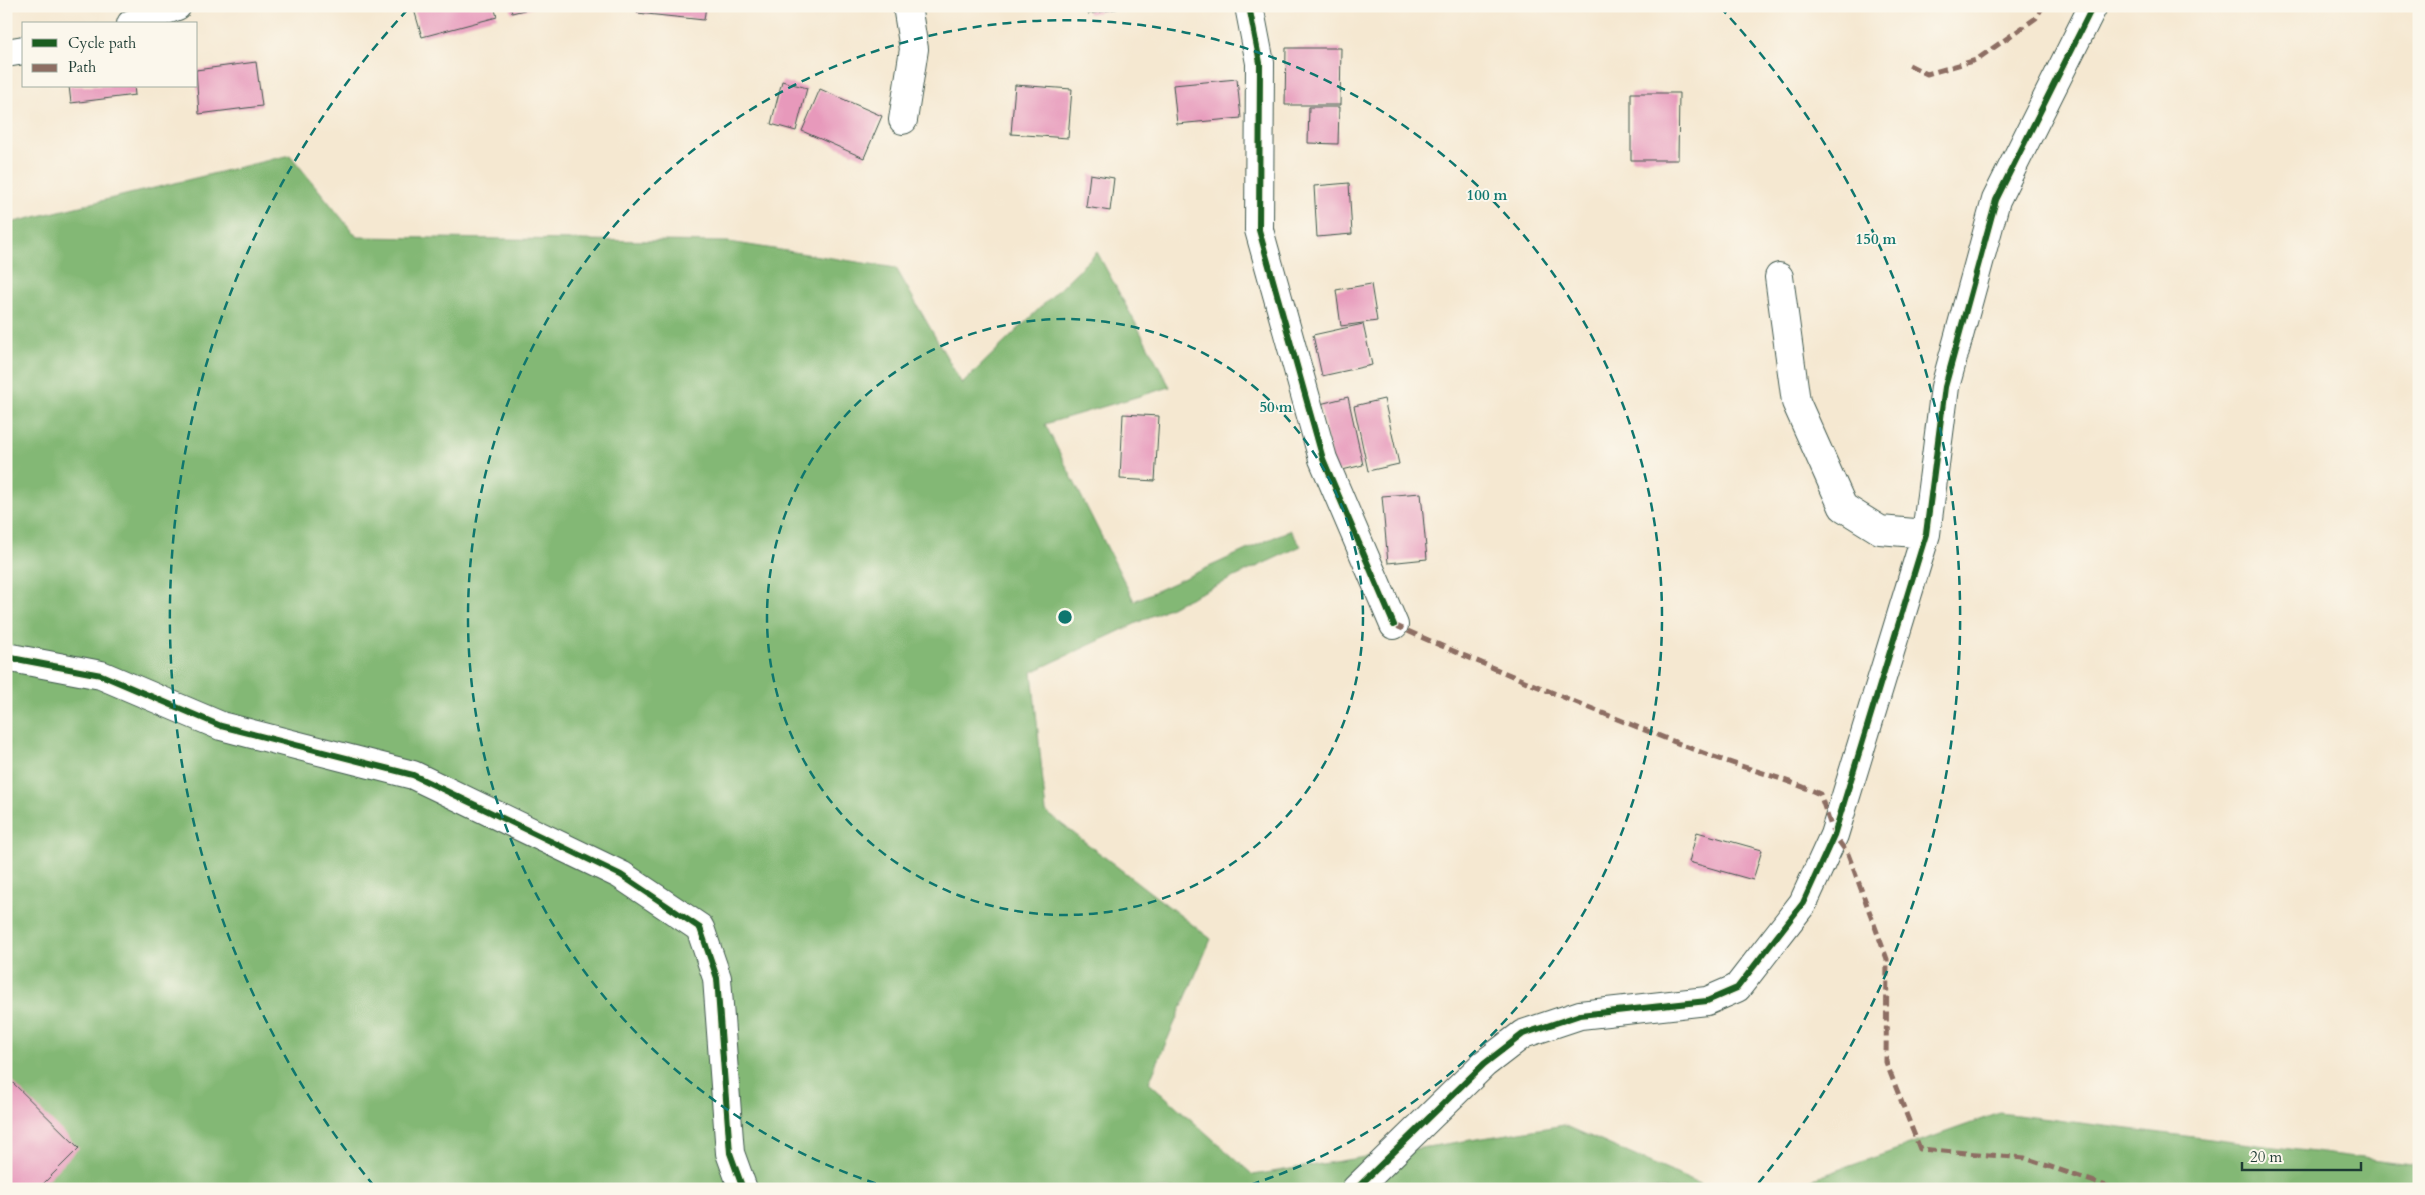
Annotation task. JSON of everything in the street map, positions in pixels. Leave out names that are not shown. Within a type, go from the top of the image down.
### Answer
[{"type":"street","points":[[135,22],[177,6]]},
{"type":"street","points":[[903,120],[914,49],[907,6]]},
{"type":"street","points":[[1248,6],[1260,63],[1259,230],[1323,459],[1394,625]]},
{"type":"street","points":[[1356,1189],[1484,1064],[1523,1034],[1580,1015],[1707,1001],[1737,988],[1804,903],[1834,835],[1926,534],[1945,387],[1996,200],[2093,6]]},
{"type":"street","points":[[6,53],[22,50]]},
{"type":"street","points":[[1780,277],[1796,402],[1843,507],[1880,530],[1926,534]]},
{"type":"street","points":[[6,657],[101,675],[222,726],[413,776],[621,875],[700,928],[717,978],[730,1153],[743,1189]]},
{"type":"green space","points":[[290,155],[357,237],[729,242],[896,268],[962,384],[1097,252],[1170,387],[1045,424],[1134,601],[1290,530],[1301,546],[1032,672],[1046,812],[1211,939],[1149,1082],[1253,1175],[1564,1125],[1711,1189],[6,1189],[6,224]]},
{"type":"green space","points":[[2000,1113],[2419,1165],[2419,1189],[1785,1189]]},
{"type":"building","points":[[413,6],[494,6],[497,17],[422,37]]},
{"type":"building","points":[[510,6],[536,6],[536,7],[512,13]]},
{"type":"building","points":[[638,6],[706,6],[704,20],[637,13]]},
{"type":"building","points":[[1087,6],[1121,6],[1121,8],[1088,14]]},
{"type":"building","points":[[1293,6],[1331,6],[1331,9],[1293,9]]},
{"type":"building","points":[[1286,48],[1341,48],[1340,105],[1285,105]]},
{"type":"building","points":[[256,62],[262,106],[199,114],[198,70]]},
{"type":"building","points":[[1237,79],[1241,118],[1177,124],[1173,85]]},
{"type":"building","points":[[782,81],[807,88],[796,131],[771,124]]},
{"type":"building","points":[[1015,85],[1072,89],[1068,138],[1011,134]]},
{"type":"building","points":[[69,88],[134,88],[135,95],[71,103]]},
{"type":"building","points":[[820,89],[882,116],[864,158],[802,131]]},
{"type":"building","points":[[1631,93],[1679,93],[1678,160],[1631,160]]},
{"type":"building","points":[[1309,107],[1339,107],[1338,144],[1308,143]]},
{"type":"building","points":[[1090,174],[1114,178],[1110,211],[1086,207]]},
{"type":"building","points":[[1349,183],[1352,234],[1317,237],[1314,186]]},
{"type":"building","points":[[1371,284],[1377,321],[1341,326],[1336,290]]},
{"type":"building","points":[[1363,324],[1372,365],[1322,376],[1313,335]]},
{"type":"building","points":[[1348,397],[1363,465],[1334,472],[1320,404]]},
{"type":"building","points":[[1384,399],[1399,464],[1368,471],[1354,406]]},
{"type":"building","points":[[1123,414],[1159,416],[1155,481],[1120,479]]},
{"type":"building","points":[[1421,493],[1427,559],[1388,563],[1382,496]]},
{"type":"building","points":[[1697,832],[1762,850],[1753,880],[1689,862]]},
{"type":"building","points":[[6,1076],[79,1148],[38,1189],[6,1189]]},
{"type":"marked path","points":[[1909,65],[1927,74],[1976,60],[2036,18],[2043,6]]},
{"type":"marked path","points":[[1394,625],[1544,689],[1695,750],[1820,794],[1834,835],[1848,854],[1887,959],[1886,1062],[1920,1149],[2025,1158],[2115,1189]]},
{"type":"cycle path","points":[[1249,6],[1260,63],[1259,230],[1323,459],[1394,625]]},
{"type":"cycle path","points":[[1356,1189],[1484,1064],[1523,1034],[1580,1015],[1707,1001],[1737,988],[1803,903],[1834,835],[1926,534],[1945,387],[1996,200],[2093,6]]},
{"type":"cycle path","points":[[6,657],[101,675],[221,726],[413,775],[621,875],[700,928],[717,978],[730,1153],[743,1189]]}]
